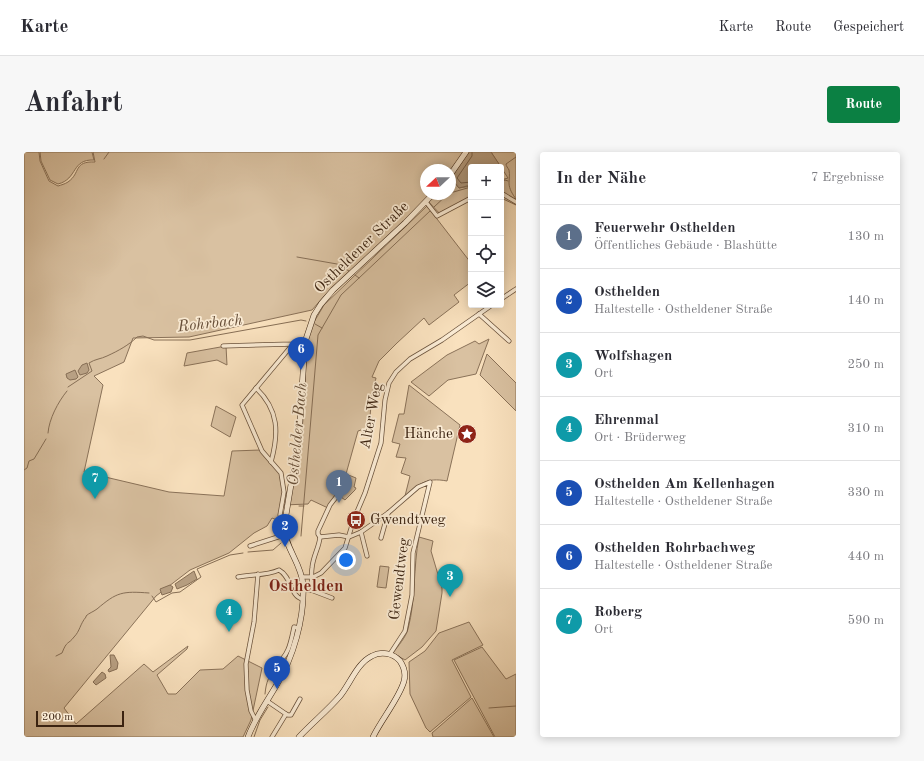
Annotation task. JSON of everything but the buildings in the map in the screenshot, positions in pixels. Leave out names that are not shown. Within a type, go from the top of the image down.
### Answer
[{"type":"main road","points":[[456,166],[466,152]]},
{"type":"main road","name":"Ostheldener Straße","points":[[248,737],[255,719],[275,688],[289,660],[299,628],[303,590],[302,577],[285,536],[284,520],[296,463],[305,342],[310,324],[321,304],[333,290],[426,202]]},
{"type":"main road","points":[[299,737],[340,696],[361,665],[368,658],[381,653],[390,654],[401,663],[405,679],[400,692],[373,737]]},
{"type":"street","points":[[504,195],[516,202]]},
{"type":"street","points":[[426,202],[437,216],[468,200]]},
{"type":"street","points":[[504,297],[516,289]]},
{"type":"street","name":"Alter Weg","points":[[313,577],[321,574],[345,548],[381,443],[385,400],[392,378],[396,372],[410,359],[442,340],[488,308]]},
{"type":"street","points":[[479,314],[509,341]]},
{"type":"street","points":[[223,346],[293,344],[305,342]]},
{"type":"street","points":[[284,520],[280,515],[284,492],[281,473],[262,451],[242,405],[293,344]]},
{"type":"street","points":[[256,388],[268,402],[275,418],[276,432],[274,453],[271,462]]},
{"type":"street","name":"Gewendtweg","points":[[349,537],[361,532],[388,513],[418,487],[430,482],[413,553],[412,594],[406,631],[390,654]]},
{"type":"street","points":[[311,590],[313,577],[312,568],[315,551],[319,545],[320,537],[318,531],[330,506],[337,496]]},
{"type":"street","points":[[381,538],[388,513]]},
{"type":"street","points":[[361,532],[367,556]]},
{"type":"street","points":[[320,537],[339,535],[349,537]]},
{"type":"street","points":[[250,546],[285,536]]},
{"type":"street","points":[[238,577],[249,574],[269,574],[279,570],[283,572],[290,582],[298,598],[302,599]]},
{"type":"street","points":[[255,719],[251,711],[248,695],[246,664],[254,622],[258,574]]},
{"type":"street","points":[[302,577],[313,577]]},
{"type":"street","points":[[303,590],[311,590],[332,598]]},
{"type":"street","name":"Ostheldener Straße","points":[[276,664],[281,661],[289,648],[294,627],[299,628]]},
{"type":"street","points":[[266,701],[288,715],[291,714],[300,699]]},
{"type":"street","points":[[272,737],[286,714]]},
{"type":"shaded area","points":[[24,152],[39,152],[40,161],[49,181],[58,186],[67,183],[72,179],[78,168],[83,163],[95,162],[93,152],[469,152],[456,171],[456,164],[420,164],[420,200],[425,200],[390,235],[325,295],[312,310],[189,337],[133,338],[124,362],[94,376],[103,385],[84,472],[169,492],[224,496],[232,451],[261,450],[282,473],[286,493],[291,493],[298,465],[304,410],[299,409],[304,402],[309,333],[324,305],[427,206],[468,259],[468,284],[454,295],[459,302],[429,325],[424,318],[379,361],[372,377],[376,378],[372,395],[368,438],[361,430],[358,431],[346,474],[356,478],[354,487],[356,488],[355,490],[345,500],[337,494],[328,508],[311,500],[308,504],[283,505],[280,521],[272,518],[267,526],[254,533],[229,553],[190,570],[156,596],[64,708],[76,724],[144,664],[153,672],[188,646],[187,649],[157,675],[168,694],[176,694],[200,670],[223,669],[238,656],[262,668],[251,720],[243,737],[24,737]]},
{"type":"shaded area","points":[[40,152],[92,152],[94,160],[81,163],[69,178],[58,184],[50,180],[41,161]]},
{"type":"shaded area","points":[[491,152],[516,152],[516,205],[504,199],[504,179],[508,178],[504,172],[504,164],[499,164]]},
{"type":"shaded area","points":[[456,184],[459,188],[468,186],[468,201],[441,215],[427,200],[456,200]]},
{"type":"shaded area","points":[[489,339],[476,374],[448,380],[429,396],[411,382],[447,355],[475,341],[479,344]]},
{"type":"shaded area","points":[[226,346],[227,365],[217,360],[184,366],[187,353]]},
{"type":"shaded area","points":[[487,354],[516,383],[516,411],[480,375]]},
{"type":"shaded area","points":[[409,385],[460,425],[447,481],[434,480],[424,482],[405,496],[410,476],[401,473],[406,458],[396,457],[400,444],[392,442],[399,414],[404,414]]},
{"type":"shaded area","points":[[216,406],[236,417],[230,437],[211,426]]},
{"type":"shaded area","points":[[419,537],[433,541],[431,551],[442,588],[442,593],[436,631],[422,647],[405,660],[393,653],[404,638],[411,618]]},
{"type":"shaded area","points":[[380,566],[389,567],[386,588],[377,587]]},
{"type":"shaded area","points":[[469,622],[483,645],[452,660],[471,697],[430,732],[426,728],[410,694],[409,662],[425,651],[439,633]]},
{"type":"shaded area","points":[[482,647],[506,679],[516,674],[516,737],[495,737],[454,660]]},
{"type":"shaded area","points":[[472,698],[494,737],[433,737],[432,733]]},
{"type":"water","points":[[469,152],[491,152],[499,164],[468,164],[468,186],[459,188],[456,184],[456,171]]},
{"type":"water","points":[[87,363],[89,370],[87,373],[80,375],[78,371],[82,365]]},
{"type":"water","points":[[75,370],[78,377],[76,379],[70,380],[67,378],[66,374]]},
{"type":"water","points":[[194,571],[197,579],[177,589],[175,584]]},
{"type":"water","points":[[170,585],[173,587],[171,592],[162,595],[160,589]]},
{"type":"water","points":[[110,655],[114,655],[118,663],[117,669],[109,672],[108,670],[111,667]]},
{"type":"water","points":[[102,672],[105,674],[106,678],[96,685],[93,682]]},
{"type":"waterway","points":[[104,159],[109,152]]},
{"type":"waterway","points":[[516,157],[506,164],[509,170],[510,187],[512,194],[516,199]]},
{"type":"waterway","points":[[504,180],[508,181]]},
{"type":"waterway","points":[[456,191],[468,188]]},
{"type":"waterway","name":"Osthelder Bach","points":[[434,207],[442,200]]},
{"type":"waterway","name":"Osthelder Bach","points":[[301,536],[318,335],[341,295],[430,211]]},
{"type":"waterway","points":[[297,257],[337,264],[349,271]]},
{"type":"waterway","name":"Osthelder Bach","points":[[355,275],[359,278]]},
{"type":"waterway","name":"Rohrbach","points":[[68,387],[92,371],[89,363],[119,350],[137,337],[143,336],[154,340],[190,340],[301,320],[306,321]]},
{"type":"waterway","name":"Rohrbach","points":[[315,324],[322,328]]},
{"type":"waterway","name":"Rohrbach","points":[[48,433],[54,411],[67,391]]},
{"type":"waterway","name":"Rohrbach","points":[[24,470],[27,468],[29,461],[34,459],[46,439]]},
{"type":"waterway","name":"Osthelder Bach","points":[[299,506],[304,506]]},
{"type":"waterway","points":[[248,552],[273,550],[281,543]]},
{"type":"waterway","points":[[152,596],[156,602],[172,593],[180,592],[201,577],[197,569],[230,555],[243,553]]},
{"type":"waterway","points":[[56,656],[62,653],[66,644],[76,635],[86,616],[110,599],[120,594],[132,592],[149,593]]},
{"type":"waterway","name":"Osthelder Bach","points":[[265,694],[268,679],[277,666]]},
{"type":"waterway","points":[[489,708],[516,706]]},
{"type":"waterway","name":"Osthelder Bach","points":[[254,737],[260,720],[268,707]]},
{"type":"place","name":"Osthelden Rohrbachweg","points":[[301,370]]},
{"type":"place","name":"Hänche","points":[[467,434]]},
{"type":"place","name":"Roberg","points":[[95,499]]},
{"type":"place","name":"Feuerwehr Osthelden","points":[[339,503]]},
{"type":"place","name":"Gwendtweg","points":[[356,520]]},
{"type":"place","name":"Osthelden","points":[[285,547]]},
{"type":"place","name":"Wolfshagen","points":[[450,597]]},
{"type":"place","name":"Ehrenmal","points":[[229,632]]},
{"type":"place","name":"Osthelden Am Kellenhagen","points":[[277,689]]},
{"type":"district","name":"Osthelden","points":[[306,586]]}]
